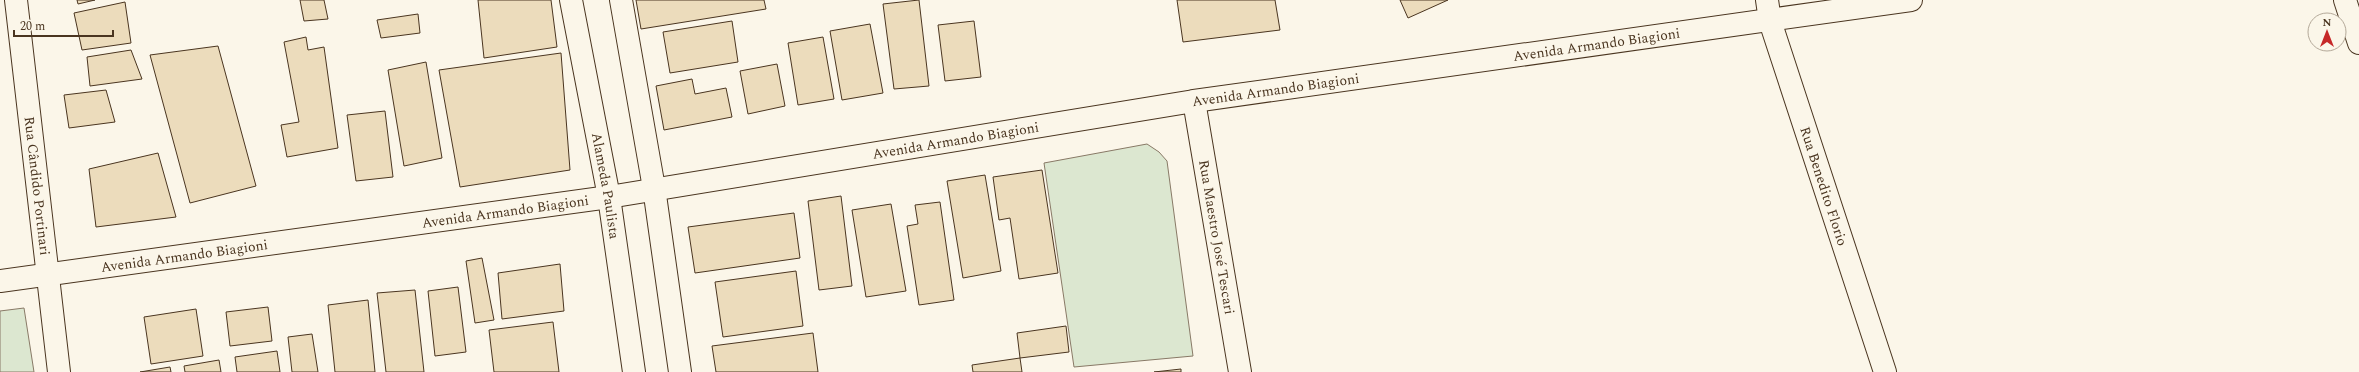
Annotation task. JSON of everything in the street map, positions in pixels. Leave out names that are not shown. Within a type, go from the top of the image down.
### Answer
[{"type":"street","name":"Rua Cândido Portinari","points":[[16,0],[46,274],[59,372]]},
{"type":"street","name":"Alameda Paulista","points":[[571,0],[609,197],[634,372]]},
{"type":"street","points":[[621,0],[654,188],[680,372]]},
{"type":"street","name":"Avenida Armando Biagioni","points":[[0,281],[609,197],[654,188],[1768,10],[1911,0]]},
{"type":"street","points":[[2345,0],[2359,43]]},
{"type":"street","name":"Rua Benedito Florio","points":[[1768,10],[1885,372]]},
{"type":"street","name":"Rua Maestro José Tescari","points":[[1194,102],[1240,372]]},
{"type":"green space","points":[[1147,144],[1159,152],[1167,161],[1193,356],[1074,367],[1044,163]]},
{"type":"green space","points":[[24,308],[34,372],[0,372],[0,311]]},
{"type":"building","points":[[77,0],[95,0],[78,4]]},
{"type":"building","points":[[300,0],[324,0],[328,19],[304,21]]},
{"type":"building","points":[[478,0],[551,0],[557,47],[484,58]]},
{"type":"building","points":[[636,0],[764,0],[766,9],[641,29]]},
{"type":"building","points":[[919,0],[929,86],[894,89],[883,4]]},
{"type":"building","points":[[1177,0],[1275,0],[1280,30],[1183,42]]},
{"type":"building","points":[[1400,0],[1448,0],[1408,18]]},
{"type":"building","points":[[125,2],[131,43],[82,50],[74,13]]},
{"type":"building","points":[[418,14],[420,33],[381,38],[377,20]]},
{"type":"building","points":[[732,21],[738,62],[670,73],[663,32]]},
{"type":"building","points":[[974,21],[981,77],[945,81],[938,25]]},
{"type":"building","points":[[870,24],[883,93],[842,100],[830,31]]},
{"type":"building","points":[[306,37],[308,50],[324,47],[338,148],[287,157],[281,125],[299,122],[284,42]]},
{"type":"building","points":[[823,37],[834,99],[798,105],[788,43]]},
{"type":"building","points":[[218,46],[256,186],[190,203],[150,55]]},
{"type":"building","points":[[131,50],[142,79],[90,86],[87,57]]},
{"type":"building","points":[[561,53],[570,170],[460,187],[439,70]]},
{"type":"building","points":[[426,62],[442,158],[404,166],[388,70]]},
{"type":"building","points":[[777,64],[785,106],[748,114],[740,71]]},
{"type":"building","points":[[692,79],[695,94],[726,88],[732,117],[664,130],[656,86]]},
{"type":"building","points":[[106,90],[115,122],[69,128],[64,95]]},
{"type":"building","points":[[385,111],[393,177],[356,181],[347,115]]},
{"type":"building","points":[[158,153],[176,217],[96,227],[89,169]]},
{"type":"building","points":[[1042,170],[1058,273],[1019,279],[1010,218],[999,220],[993,177]]},
{"type":"building","points":[[985,175],[1001,271],[963,278],[947,181]]},
{"type":"building","points":[[841,196],[852,286],[819,290],[808,201]]},
{"type":"building","points":[[940,202],[954,300],[919,305],[907,226],[918,224],[915,205]]},
{"type":"building","points":[[891,204],[906,291],[866,297],[852,210]]},
{"type":"building","points":[[794,213],[800,258],[695,273],[688,227]]},
{"type":"building","points":[[482,258],[494,320],[475,323],[466,261]]},
{"type":"building","points":[[560,264],[564,311],[502,319],[498,273]]},
{"type":"building","points":[[796,271],[803,326],[723,337],[715,282]]},
{"type":"building","points":[[458,287],[466,352],[435,356],[428,291]]},
{"type":"building","points":[[415,290],[424,372],[386,372],[377,293]]},
{"type":"building","points":[[368,300],[375,372],[335,372],[328,305]]},
{"type":"building","points":[[268,307],[272,341],[230,346],[226,312]]},
{"type":"building","points":[[196,309],[203,356],[151,364],[144,317]]},
{"type":"building","points":[[553,322],[559,372],[494,372],[489,330]]},
{"type":"building","points":[[1066,326],[1069,352],[1020,358],[1017,333]]},
{"type":"building","points":[[813,333],[818,372],[716,372],[712,346]]},
{"type":"building","points":[[312,334],[318,372],[292,372],[288,337]]},
{"type":"building","points":[[277,351],[280,372],[237,372],[235,357]]},
{"type":"building","points":[[1020,358],[1022,372],[973,372],[972,365]]},
{"type":"building","points":[[219,360],[221,372],[185,372],[184,366]]},
{"type":"building","points":[[170,367],[171,372],[140,372]]},
{"type":"building","points":[[1181,369],[1181,372],[1154,372]]}]
